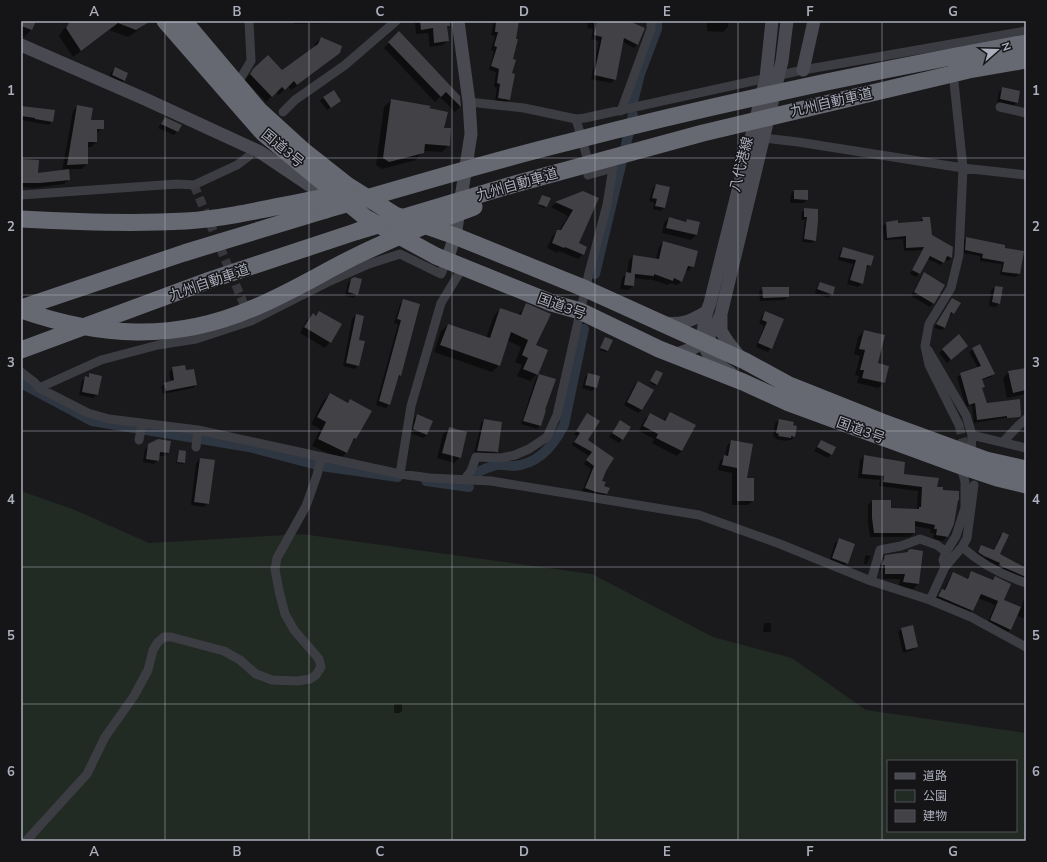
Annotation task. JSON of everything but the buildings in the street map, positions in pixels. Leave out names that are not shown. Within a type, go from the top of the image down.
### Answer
[{"type":"highway","name":"国道3号","points":[[165,21],[263,133],[366,218],[441,258],[552,303],[580,311],[673,355],[743,382],[790,403],[970,459],[986,460],[1026,469]]},
{"type":"highway","name":"国道3号","points":[[184,21],[259,110],[304,151],[347,185],[395,215],[455,236],[586,289],[745,361],[789,386],[882,422],[970,459],[997,478],[1026,485]]},
{"type":"highway","name":"九州自動車道","points":[[21,309],[184,253],[325,210],[568,142],[808,86],[1026,43]]},
{"type":"highway","name":"九州自動車道","points":[[21,350],[210,280],[358,231],[515,184],[703,133],[781,114],[969,70],[1026,60]]},
{"type":"highway","points":[[21,219],[146,222],[226,216],[379,186],[520,150],[568,142]]},
{"type":"highway","points":[[21,309],[37,316],[99,330],[131,332],[163,332],[223,320],[252,309],[353,258],[420,227],[588,164]]},
{"type":"highway","points":[[970,459],[998,457],[1026,463]]},
{"type":"main road","points":[[21,45],[145,99],[260,152],[358,218],[441,258],[455,236],[471,134],[469,102],[458,21]]},
{"type":"main road","name":"八代港線","points":[[704,343],[703,330],[706,312],[710,303],[766,78],[772,21]]},
{"type":"main road","name":"八代港線","points":[[673,355],[695,348],[704,343],[716,327],[721,314],[779,75],[786,21]]},
{"type":"main road","points":[[803,70],[814,21]]},
{"type":"main road","points":[[660,323],[676,324],[691,321],[706,312]]},
{"type":"main road","name":"八代港線","points":[[721,314],[721,331],[736,353],[745,361]]},
{"type":"main road","points":[[704,343],[709,355],[743,382]]},
{"type":"street","points":[[237,84],[250,61],[249,21]]},
{"type":"street","points":[[283,112],[295,100],[345,65],[396,21]]},
{"type":"street","points":[[620,111],[651,29],[652,21]]},
{"type":"street","points":[[469,102],[524,108],[576,119],[585,118],[803,70],[1026,31]]},
{"type":"street","points":[[946,46],[954,82],[963,168],[960,255],[950,288],[928,324],[925,346],[929,365],[959,425]]},
{"type":"street","points":[[1000,107],[1026,113]]},
{"type":"street","points":[[464,480],[471,471],[476,457],[501,458],[515,455],[529,449],[548,437],[557,415],[580,311],[608,205],[613,168],[588,175],[587,157],[576,119]]},
{"type":"street","points":[[764,138],[963,168],[1026,175]]},
{"type":"street","points":[[21,195],[176,184],[194,185],[237,165],[249,156]]},
{"type":"street","points":[[39,388],[100,360],[158,345],[196,339],[251,321],[328,282],[369,264],[400,254],[441,274],[441,258]]},
{"type":"street","points":[[400,474],[411,406],[441,303],[463,267]]},
{"type":"street","points":[[925,346],[934,358],[966,415],[972,436],[970,459],[965,482],[965,508],[956,536],[943,560],[945,567]]},
{"type":"street","points":[[21,372],[39,388],[88,413],[109,419],[198,430],[400,474],[430,478],[498,482],[699,515],[780,544],[871,580],[930,600],[970,617],[1026,647]]},
{"type":"street","points":[[1003,442],[1026,420]]},
{"type":"street","points":[[139,440],[142,424]]},
{"type":"street","points":[[196,447],[198,430]]},
{"type":"street","points":[[972,436],[1026,448]]},
{"type":"street","points":[[26,841],[87,774],[105,737],[134,696],[148,670],[153,650],[158,642],[164,637],[171,637],[224,651],[240,660],[256,674],[272,680],[297,681],[310,679],[316,675],[321,667],[319,659],[294,630],[285,614],[275,569],[277,558],[306,506],[317,475],[321,458]]},
{"type":"street","points":[[930,600],[945,567],[962,547],[966,538],[974,485]]},
{"type":"street","points":[[871,580],[880,550],[901,546],[920,539],[937,545],[946,552]]},
{"type":"street","points":[[962,547],[973,557],[994,570],[1026,583]]},
{"type":"green space","points":[[21,491],[75,510],[149,543],[302,534],[592,574],[713,637],[792,658],[866,710],[1026,733],[1026,841],[21,841]]},
{"type":"waterway","points":[[633,102],[640,74],[657,29],[657,21]]},
{"type":"waterway","points":[[595,274],[633,115]]},
{"type":"waterway","points":[[476,473],[496,465],[514,466],[531,462],[545,452],[555,440],[564,425],[584,329]]},
{"type":"waterway","points":[[21,383],[92,421],[249,447],[321,466],[398,477]]},
{"type":"waterway","points":[[426,481],[469,487]]},
{"type":"tunnel","points":[[194,185],[248,314]]},
{"type":"tunnel","points":[[959,425],[966,453]]}]
